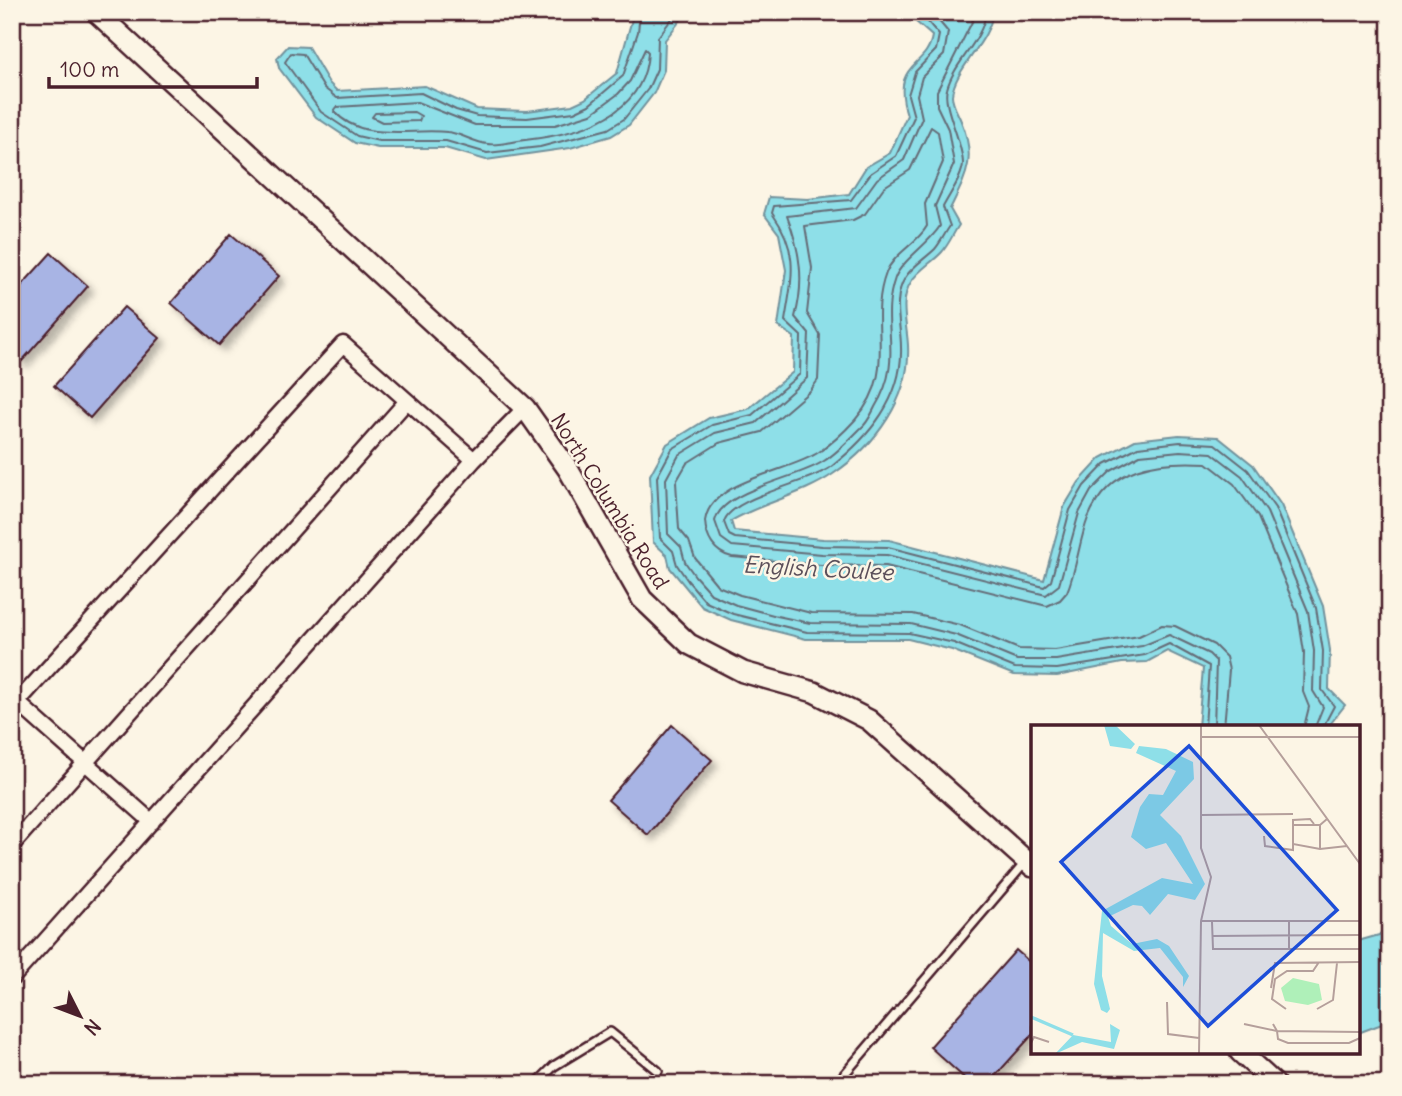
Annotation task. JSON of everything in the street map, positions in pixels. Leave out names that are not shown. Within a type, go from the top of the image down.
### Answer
[{"type":"street","name":"North Columbia Road","points":[[96,12],[524,408],[568,469],[642,600],[689,644],[743,672],[814,692],[869,720],[1030,864]]},
{"type":"street","points":[[152,822],[15,705],[343,344],[474,460]]},
{"type":"street","points":[[12,845],[407,401]]},
{"type":"street","points":[[12,978],[474,460],[524,408]]},
{"type":"street","points":[[1242,1054],[1275,1084]]},
{"type":"lane","points":[[12,551],[12,584]]},
{"type":"lane","points":[[836,1084],[1030,864]]},
{"type":"lane","points":[[536,1084],[554,1066],[610,1032],[658,1071]]},
{"type":"water","points":[[634,12],[687,12],[665,40],[664,70],[654,93],[629,125],[611,136],[570,148],[486,160],[445,148],[378,148],[355,143],[316,117],[279,68],[277,58],[288,46],[308,47],[329,83],[337,91],[425,86],[477,109],[527,111],[572,105],[585,99],[617,73]]},
{"type":"water","name":"English Coulee","points":[[925,12],[993,12],[986,34],[954,85],[953,102],[966,134],[969,157],[965,177],[950,209],[959,225],[944,249],[918,274],[907,289],[907,365],[897,402],[876,435],[848,463],[809,488],[731,521],[734,531],[823,539],[889,540],[1044,580],[1064,507],[1079,482],[1101,458],[1135,440],[1179,435],[1218,437],[1253,465],[1281,505],[1323,606],[1330,650],[1329,689],[1345,705],[1330,725],[1198,725],[1203,668],[1167,651],[1147,662],[1122,663],[1057,676],[1014,675],[952,650],[908,639],[806,639],[731,620],[702,607],[670,568],[667,555],[653,542],[650,475],[667,444],[709,418],[748,409],[793,372],[794,337],[778,326],[786,270],[779,234],[764,214],[769,197],[808,199],[849,194],[866,167],[890,153],[907,115],[903,97],[906,75],[924,55],[932,36],[915,21]]},
{"type":"water","points":[[1390,923],[1390,1021],[1360,1032],[1360,940],[1379,935]]},
{"type":"building","points":[[231,234],[279,276],[219,345],[171,303]]},
{"type":"building","points":[[51,253],[88,286],[22,361],[12,352],[12,296]]},
{"type":"building","points":[[124,307],[160,338],[90,418],[54,386]]},
{"type":"building","points":[[672,725],[712,760],[648,835],[608,800]]},
{"type":"building","points":[[1016,950],[1031,963],[1031,1036],[988,1084],[971,1084],[930,1047]]}]
